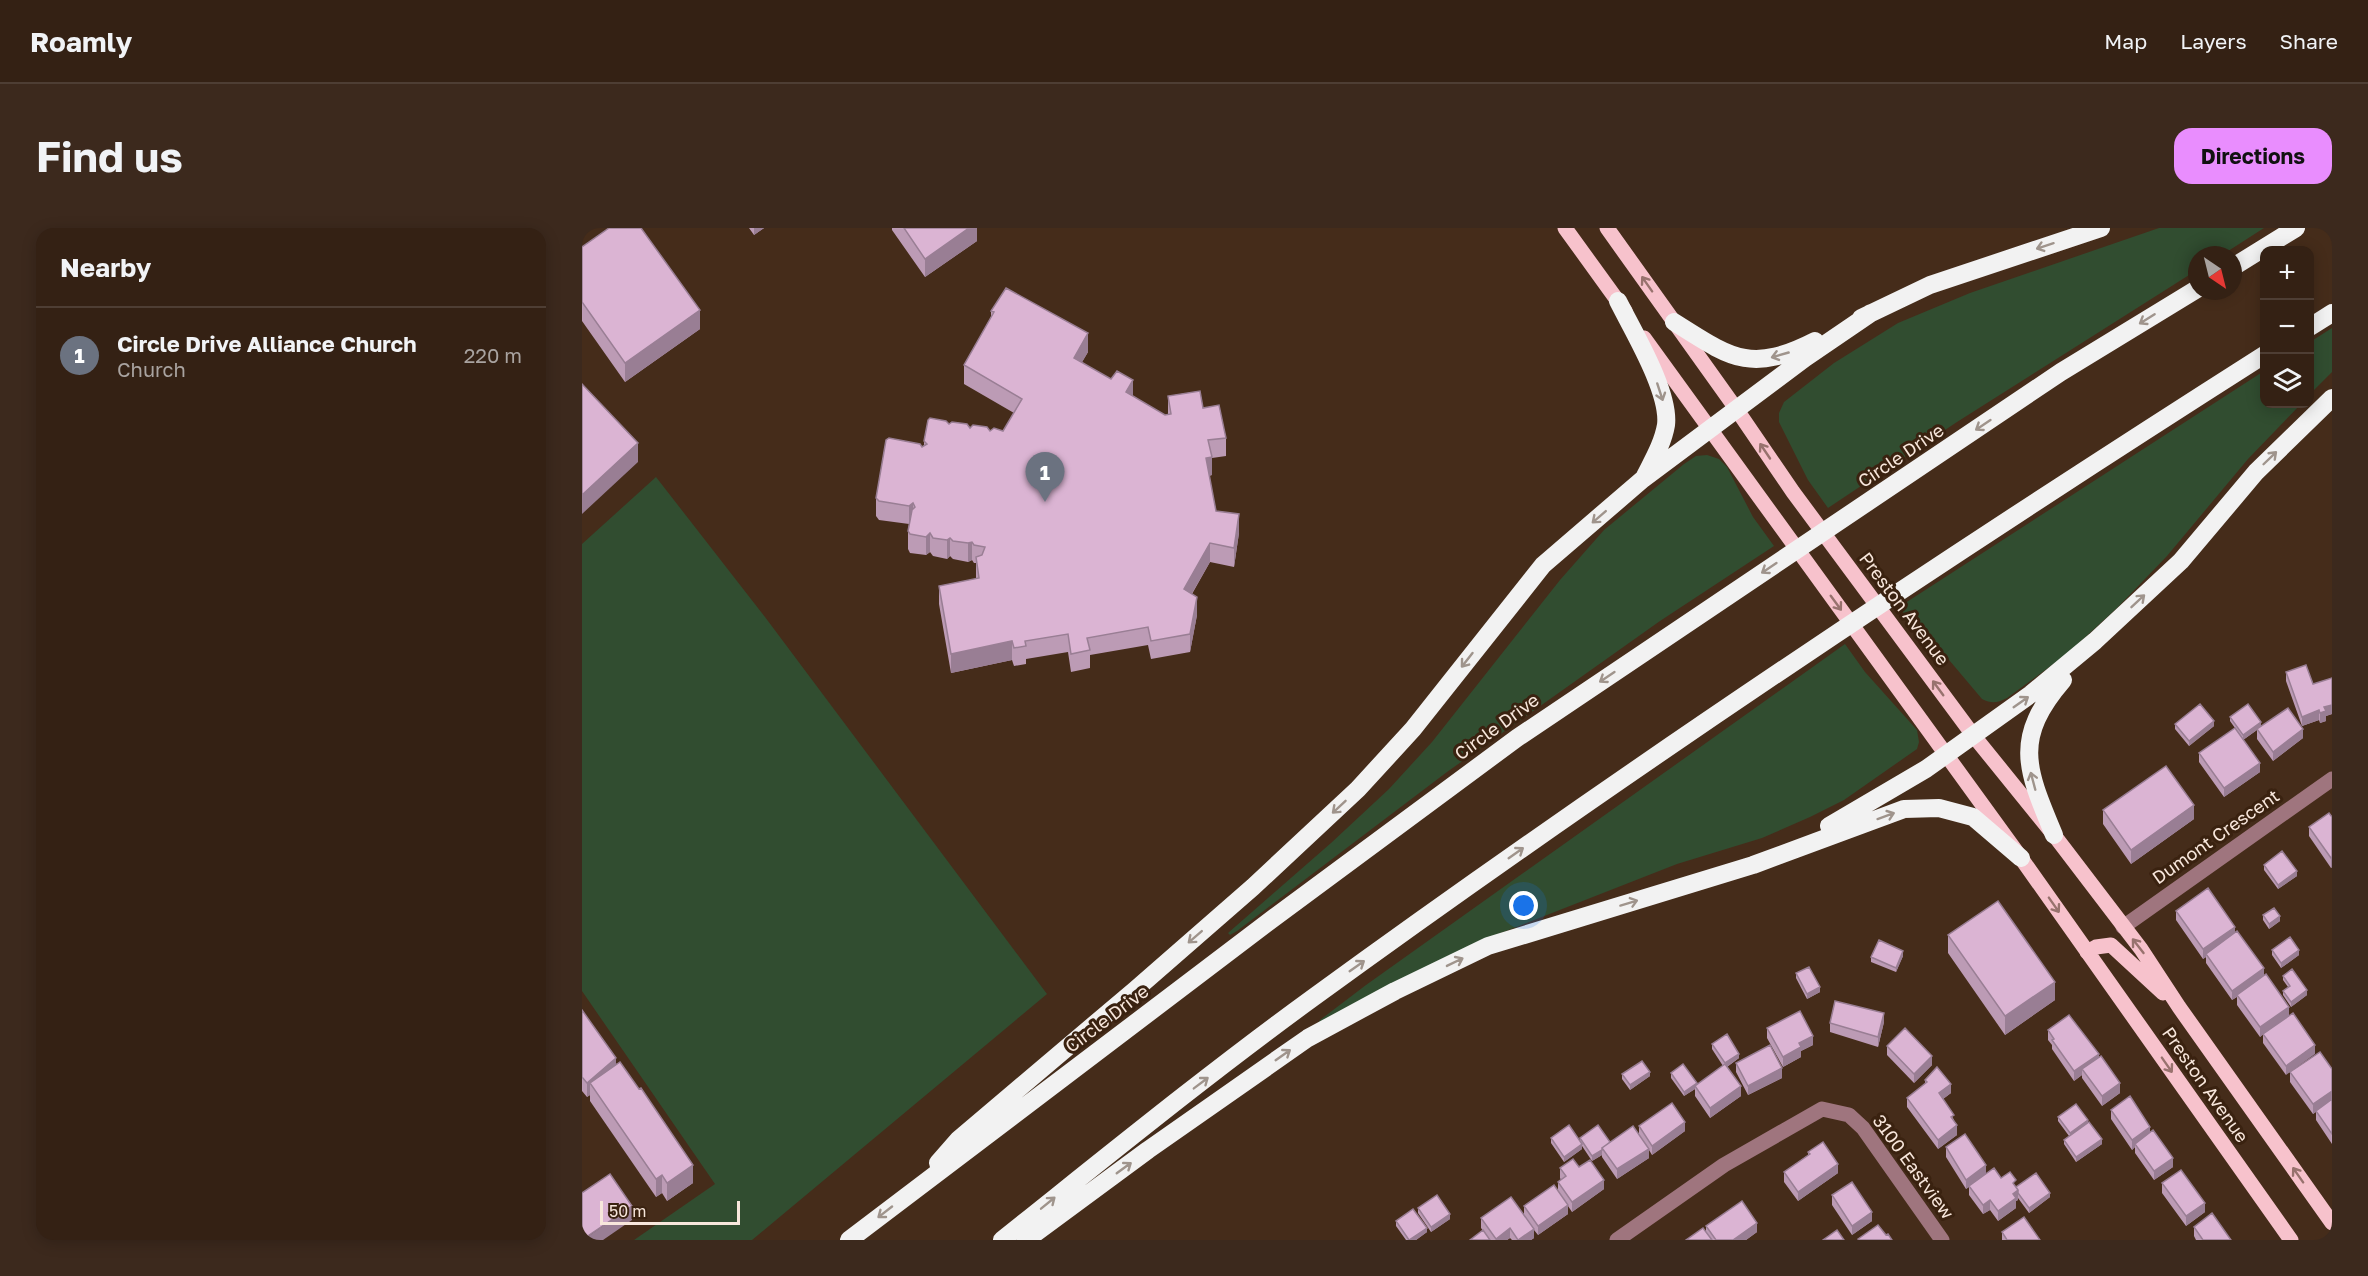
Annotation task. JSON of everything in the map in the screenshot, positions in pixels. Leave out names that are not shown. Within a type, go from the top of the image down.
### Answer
[{"type":"highway","points":[[1674,322],[1728,353],[1754,360],[1778,357],[1802,348],[1930,285],[2101,228]]},
{"type":"highway","points":[[2242,261],[2296,228]]},
{"type":"highway","name":"Circle Drive","points":[[849,1240],[1275,917],[1517,738],[2061,372],[2188,294]]},
{"type":"highway","points":[[1618,301],[1648,360],[1667,417],[1662,440],[1643,479]]},
{"type":"highway","points":[[921,1185],[959,1139],[1135,990],[1358,789],[1413,729],[1543,565],[1643,479],[1805,358],[1871,313]]},
{"type":"highway","points":[[2314,324],[2332,313]]},
{"type":"highway","points":[[1002,1240],[1141,1129],[1312,998],[1572,814],[1890,596],[2260,358]]},
{"type":"highway","points":[[1753,865],[1849,817],[1896,788],[2031,694],[2095,641],[2181,561],[2256,472],[2332,398]]},
{"type":"highway","points":[[2054,835],[2032,782],[2029,763],[2031,737],[2035,720],[2044,701],[2095,641]]},
{"type":"highway","points":[[1026,1240],[1308,1038],[1395,991],[1488,946],[1753,865],[1904,809],[1939,808],[1973,817],[2021,858]]},
{"type":"main road","name":"Preston Avenue","points":[[1566,228],[2021,858],[2291,1240]]},
{"type":"main road","name":"Preston Avenue","points":[[1607,228],[1793,492],[1973,735],[2054,835],[2141,949],[2179,1007],[2332,1223]]},
{"type":"main road","name":"Preston Avenue","points":[[2087,952],[2096,947],[2111,945],[2179,1007]]},
{"type":"street","name":"Dumont Crescent","points":[[2123,927],[2332,779]]},
{"type":"street","name":"3100 Eastview","points":[[1617,1240],[1724,1165],[1822,1109],[1849,1114],[1863,1128],[1942,1240]]},
{"type":"green space","points":[[2159,228],[2264,228],[2236,246],[2188,246],[2188,276],[1957,422],[1828,508],[1808,480],[1779,422],[1779,413],[1784,402],[1834,363],[1898,323],[1970,293]]},
{"type":"green space","points":[[2332,328],[2332,372],[2314,390],[2314,354],[2314,339]]},
{"type":"green space","points":[[2260,374],[2260,408],[2297,408],[2248,459],[2167,556],[2117,608],[2067,654],[2007,698],[1994,702],[1982,699],[1944,654],[1919,634],[1899,607]]},
{"type":"green space","points":[[1707,455],[1719,459],[1727,467],[1753,517],[1774,546],[1660,621],[1447,772],[1230,935],[1228,933],[1389,789],[1432,742],[1560,580],[1604,530],[1684,464],[1696,456]]},
{"type":"green space","points":[[656,477],[765,617],[1047,994],[752,1240],[634,1240],[715,1184],[582,991],[582,544]]},
{"type":"green space","points":[[1845,644],[1865,672],[1917,730],[1919,742],[1917,749],[1844,800],[1810,817],[1762,838],[1677,864],[1478,942],[1317,1025],[1320,1020],[1366,985]]},
{"type":"building","points":[[609,228],[641,228],[700,310],[625,363],[582,302],[582,247]]},
{"type":"building","points":[[904,228],[969,228],[925,259]]},
{"type":"building","points":[[1006,288],[1088,333],[1074,358],[1111,379],[1117,371],[1133,380],[1126,392],[1165,415],[1171,414],[1168,396],[1200,391],[1203,408],[1219,405],[1226,438],[1208,440],[1212,457],[1206,458],[1216,511],[1239,514],[1234,548],[1210,543],[1184,589],[1197,597],[1190,634],[1151,641],[1148,627],[1087,638],[1090,650],[1071,654],[1068,634],[1025,641],[1026,646],[1014,648],[1012,641],[951,654],[939,586],[979,578],[976,557],[982,555],[985,547],[974,545],[972,542],[953,541],[950,538],[947,540],[933,538],[930,533],[926,537],[910,534],[908,531],[912,510],[915,507],[913,503],[909,506],[879,501],[876,498],[886,440],[889,438],[920,444],[922,447],[927,444],[924,441],[930,418],[946,421],[949,424],[952,422],[967,424],[970,428],[973,425],[987,427],[990,431],[994,428],[1003,431],[1022,399],[964,365],[994,312],[991,311]]},
{"type":"building","points":[[582,384],[638,443],[582,495]]},
{"type":"building","points":[[2306,665],[2313,684],[2332,678],[2332,705],[2324,707],[2326,711],[2320,713],[2319,710],[2302,717],[2286,672]]},
{"type":"building","points":[[2200,704],[2214,721],[2189,741],[2175,724]]},
{"type":"building","points":[[2248,704],[2261,722],[2243,735],[2230,717]]},
{"type":"building","points":[[2288,708],[2303,729],[2273,752],[2257,729]]},
{"type":"building","points":[[2235,728],[2260,763],[2224,788],[2199,753]]},
{"type":"building","points":[[2166,766],[2194,805],[2131,850],[2103,810]]},
{"type":"building","points":[[2329,813],[2332,817],[2331,858],[2309,827]]},
{"type":"building","points":[[2282,851],[2297,871],[2278,885],[2264,865]]},
{"type":"building","points":[[2208,888],[2235,927],[2203,949],[2176,911]]},
{"type":"building","points":[[1998,901],[2055,982],[2005,1016],[1948,935]]},
{"type":"building","points":[[2274,908],[2280,916],[2269,924],[2263,915]]},
{"type":"building","points":[[2237,931],[2264,968],[2232,991],[2206,954]]},
{"type":"building","points":[[2290,937],[2299,950],[2281,963],[2272,950]]},
{"type":"building","points":[[1879,940],[1903,951],[1896,968],[1871,957]]},
{"type":"building","points":[[1809,967],[1820,987],[1807,994],[1796,973]]},
{"type":"building","points":[[2292,969],[2307,990],[2291,1002],[2283,991],[2290,986],[2283,976]]},
{"type":"building","points":[[2266,974],[2289,1007],[2260,1027],[2237,995]]},
{"type":"building","points":[[1835,1001],[1884,1013],[1878,1037],[1830,1023]]},
{"type":"building","points":[[582,1010],[616,1058],[587,1083],[582,1077]]},
{"type":"building","points":[[1800,1011],[1813,1036],[1799,1043],[1801,1047],[1783,1057],[1767,1028]]},
{"type":"building","points":[[2293,1013],[2315,1045],[2286,1066],[2263,1034]]},
{"type":"building","points":[[2069,1015],[2099,1054],[2074,1071],[2052,1040],[2054,1039],[2048,1030]]},
{"type":"building","points":[[1905,1028],[1932,1056],[1914,1074],[1887,1046]]},
{"type":"building","points":[[1727,1034],[1739,1054],[1725,1063],[1712,1044]]},
{"type":"building","points":[[1770,1045],[1782,1068],[1748,1086],[1736,1063]]},
{"type":"building","points":[[2320,1052],[2332,1069],[2332,1091],[2313,1104],[2290,1072]]},
{"type":"building","points":[[2101,1056],[2120,1083],[2102,1096],[2082,1069]]},
{"type":"building","points":[[1642,1061],[1650,1072],[1630,1085],[1622,1074]]},
{"type":"building","points":[[620,1062],[639,1089],[641,1088],[693,1165],[667,1183],[662,1175],[656,1179],[590,1083]]},
{"type":"building","points":[[1683,1064],[1697,1083],[1684,1092],[1671,1073]]},
{"type":"building","points":[[1725,1064],[1741,1086],[1710,1108],[1695,1086]]},
{"type":"building","points":[[1937,1067],[1951,1084],[1939,1093],[1954,1115],[1951,1117],[1957,1125],[1938,1140],[1907,1098],[1927,1082],[1925,1080]]},
{"type":"building","points":[[2130,1096],[2150,1127],[2132,1140],[2111,1110]]},
{"type":"building","points":[[2332,1099],[2332,1134],[2316,1111]]},
{"type":"building","points":[[1672,1103],[1685,1122],[1652,1146],[1639,1126]]},
{"type":"building","points":[[2076,1104],[2088,1120],[2070,1133],[2058,1117]]},
{"type":"building","points":[[2089,1122],[2102,1139],[2076,1157],[2064,1140]]},
{"type":"building","points":[[1569,1125],[1582,1144],[1564,1157],[1551,1138]]},
{"type":"building","points":[[1598,1125],[1610,1142],[1592,1156],[1580,1138]]},
{"type":"building","points":[[1633,1126],[1649,1149],[1617,1169],[1602,1148]]},
{"type":"building","points":[[2153,1130],[2173,1158],[2154,1171],[2135,1144]]},
{"type":"building","points":[[1965,1134],[1986,1165],[1966,1180],[1946,1147]]},
{"type":"building","points":[[1823,1142],[1838,1164],[1798,1192],[1784,1172]]},
{"type":"building","points":[[1573,1159],[1579,1167],[1590,1160],[1604,1180],[1572,1202],[1558,1182],[1566,1176],[1560,1168]]},
{"type":"building","points":[[1994,1168],[2001,1178],[2010,1172],[2016,1180],[2013,1183],[2018,1190],[2013,1194],[2016,1198],[1998,1211],[1990,1200],[1983,1205],[1969,1186]]},
{"type":"building","points":[[2181,1170],[2205,1203],[2186,1216],[2162,1183]]},
{"type":"building","points":[[2036,1173],[2050,1193],[2029,1208],[2016,1187]]},
{"type":"building","points":[[610,1174],[632,1206],[582,1240],[582,1193]]},
{"type":"building","points":[[1852,1182],[1872,1212],[1852,1226],[1832,1195]]},
{"type":"building","points":[[1554,1185],[1568,1205],[1538,1226],[1524,1206]]},
{"type":"building","points":[[1437,1195],[1450,1214],[1431,1227],[1418,1208]]},
{"type":"building","points":[[1511,1197],[1534,1229],[1518,1240],[1510,1228],[1496,1239],[1481,1218]]},
{"type":"building","points":[[1742,1201],[1757,1223],[1733,1240],[1716,1240],[1706,1226]]},
{"type":"building","points":[[1413,1209],[1427,1228],[1409,1240],[1396,1221]]},
{"type":"building","points":[[2212,1213],[2231,1240],[2203,1240],[2194,1227]]},
{"type":"building","points":[[2024,1217],[2040,1240],[2007,1240],[2002,1232]]},
{"type":"building","points":[[1878,1225],[1892,1240],[1858,1239]]},
{"type":"building","points":[[1703,1228],[1712,1240],[1686,1240]]},
{"type":"building","points":[[1483,1230],[1490,1240],[1470,1240]]},
{"type":"building","points":[[1837,1230],[1844,1240],[1823,1240]]},
{"type":"place","name":"Circle Drive Alliance Church","points":[[1045,502]]}]
